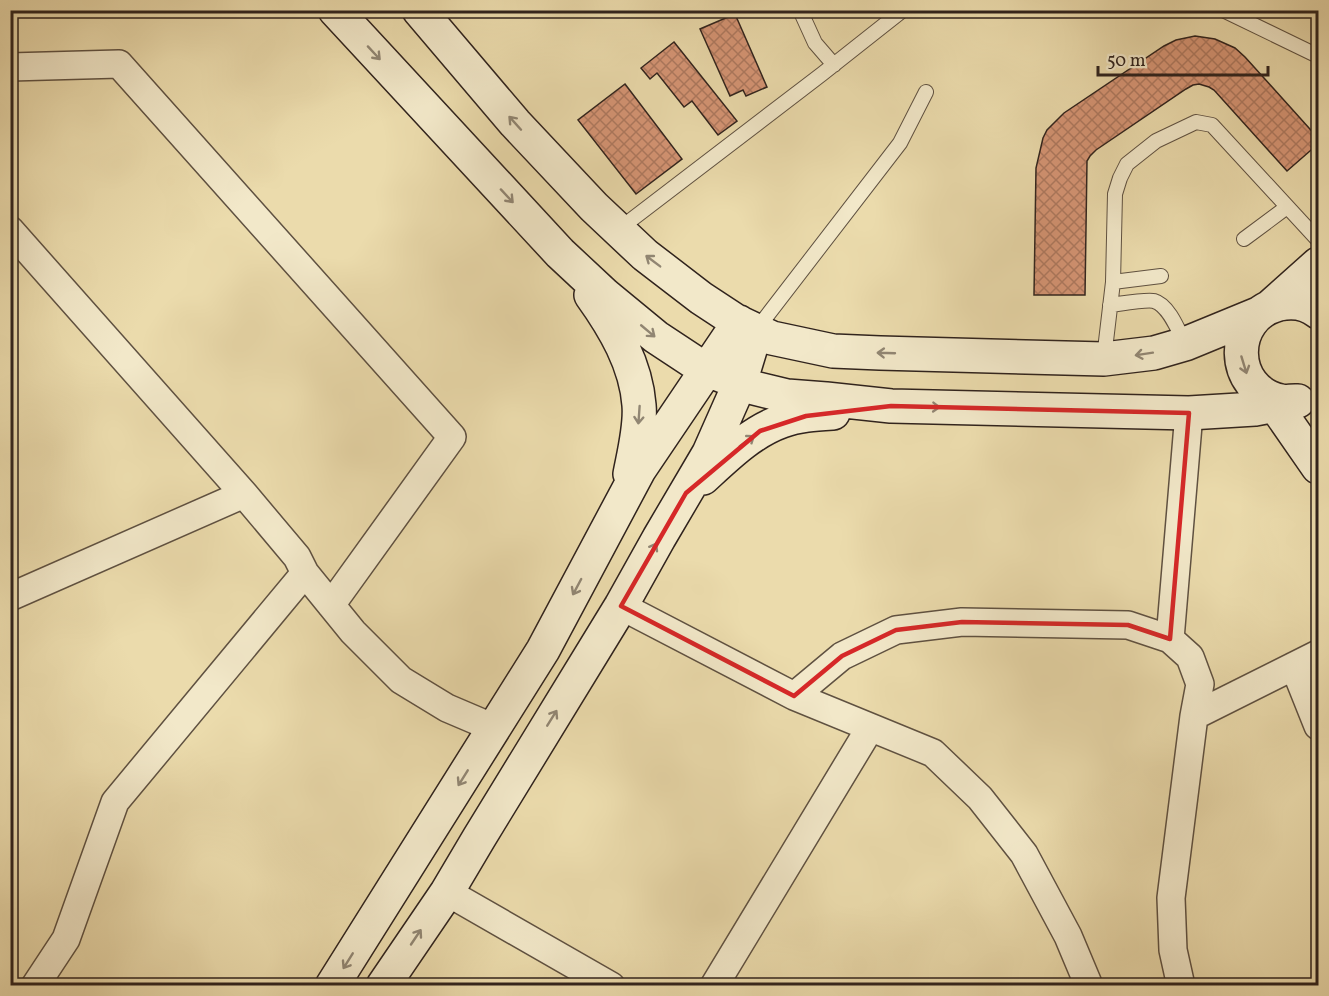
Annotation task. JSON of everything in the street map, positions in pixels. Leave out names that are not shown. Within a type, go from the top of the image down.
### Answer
[{"type":"street","points":[[334,10],[560,253],[605,295],[656,337],[708,370],[750,387],[787,396],[891,406],[1189,413],[1234,410],[1289,398]]},
{"type":"street","points":[[420,10],[515,123],[618,230],[645,255],[701,298],[772,338],[833,351],[1104,359],[1154,353],[1185,344],[1286,302],[1302,303],[1318,312]]},
{"type":"street","points":[[10,67],[119,64],[452,437],[331,605]]},
{"type":"street","points":[[10,230],[244,494],[297,557],[305,573],[353,632],[401,680],[447,708],[494,728],[533,750]]},
{"type":"street","points":[[560,253],[602,310],[633,371],[640,406],[637,443],[625,496]]},
{"type":"street","points":[[1318,264],[1248,326],[1242,340],[1241,355],[1244,370],[1252,383],[1289,398],[1318,467]]},
{"type":"street","points":[[332,986],[543,650],[639,470],[708,370],[748,326]]},
{"type":"street","points":[[383,986],[447,892],[687,493],[709,453],[740,383],[748,326]]},
{"type":"street","points":[[687,493],[733,451],[760,431],[783,421],[891,406]]},
{"type":"street","points":[[1170,639],[1189,413]]},
{"type":"street","points":[[669,425],[680,422],[691,427],[698,433],[709,453]]},
{"type":"street","points":[[10,597],[244,494]]},
{"type":"street","points":[[34,986],[66,939],[115,802],[305,573]]},
{"type":"street","points":[[621,606],[794,696],[933,753],[980,798],[1024,854],[1068,936],[1089,986]]},
{"type":"street","points":[[794,696],[842,656],[896,630],[962,622],[1128,625],[1170,639],[1190,657],[1200,684],[1171,898],[1173,950],[1181,986]]},
{"type":"street","points":[[1194,716],[1318,654]]},
{"type":"street","points":[[1294,666],[1318,726]]},
{"type":"street","points":[[714,986],[870,728]]},
{"type":"street","points":[[447,892],[611,986]]},
{"type":"lane","points":[[800,10],[815,43],[834,65]]},
{"type":"lane","points":[[618,230],[903,10]]},
{"type":"lane","points":[[1223,10],[1318,56]]},
{"type":"lane","points":[[748,326],[900,143],[926,92]]},
{"type":"lane","points":[[1104,359],[1113,282],[1115,194],[1128,164],[1156,141],[1196,122],[1212,125],[1318,240]]},
{"type":"lane","points":[[1244,239],[1287,207]]},
{"type":"lane","points":[[1113,282],[1161,276]]},
{"type":"lane","points":[[1110,305],[1154,301],[1164,307],[1185,344]]},
{"type":"path","points":[[492,11],[498,10]]},
{"type":"highlighted area","points":[[891,406],[1189,413],[1170,639],[1128,625],[962,622],[896,630],[842,656],[794,696],[621,606],[686,493],[760,431],[806,416]]},
{"type":"building","points":[[735,14],[767,87],[746,96],[743,90],[730,96],[700,29]]},
{"type":"building","points":[[1195,36],[1215,39],[1235,48],[1318,138],[1318,144],[1287,171],[1214,90],[1199,84],[1193,85],[1096,150],[1087,161],[1085,295],[1034,295],[1036,168],[1047,130],[1064,113],[1164,46],[1176,40]]},
{"type":"building","points":[[674,42],[737,121],[718,135],[692,101],[684,107],[657,73],[650,79],[641,68]]},
{"type":"building","points":[[625,84],[682,159],[636,194],[578,120]]}]
